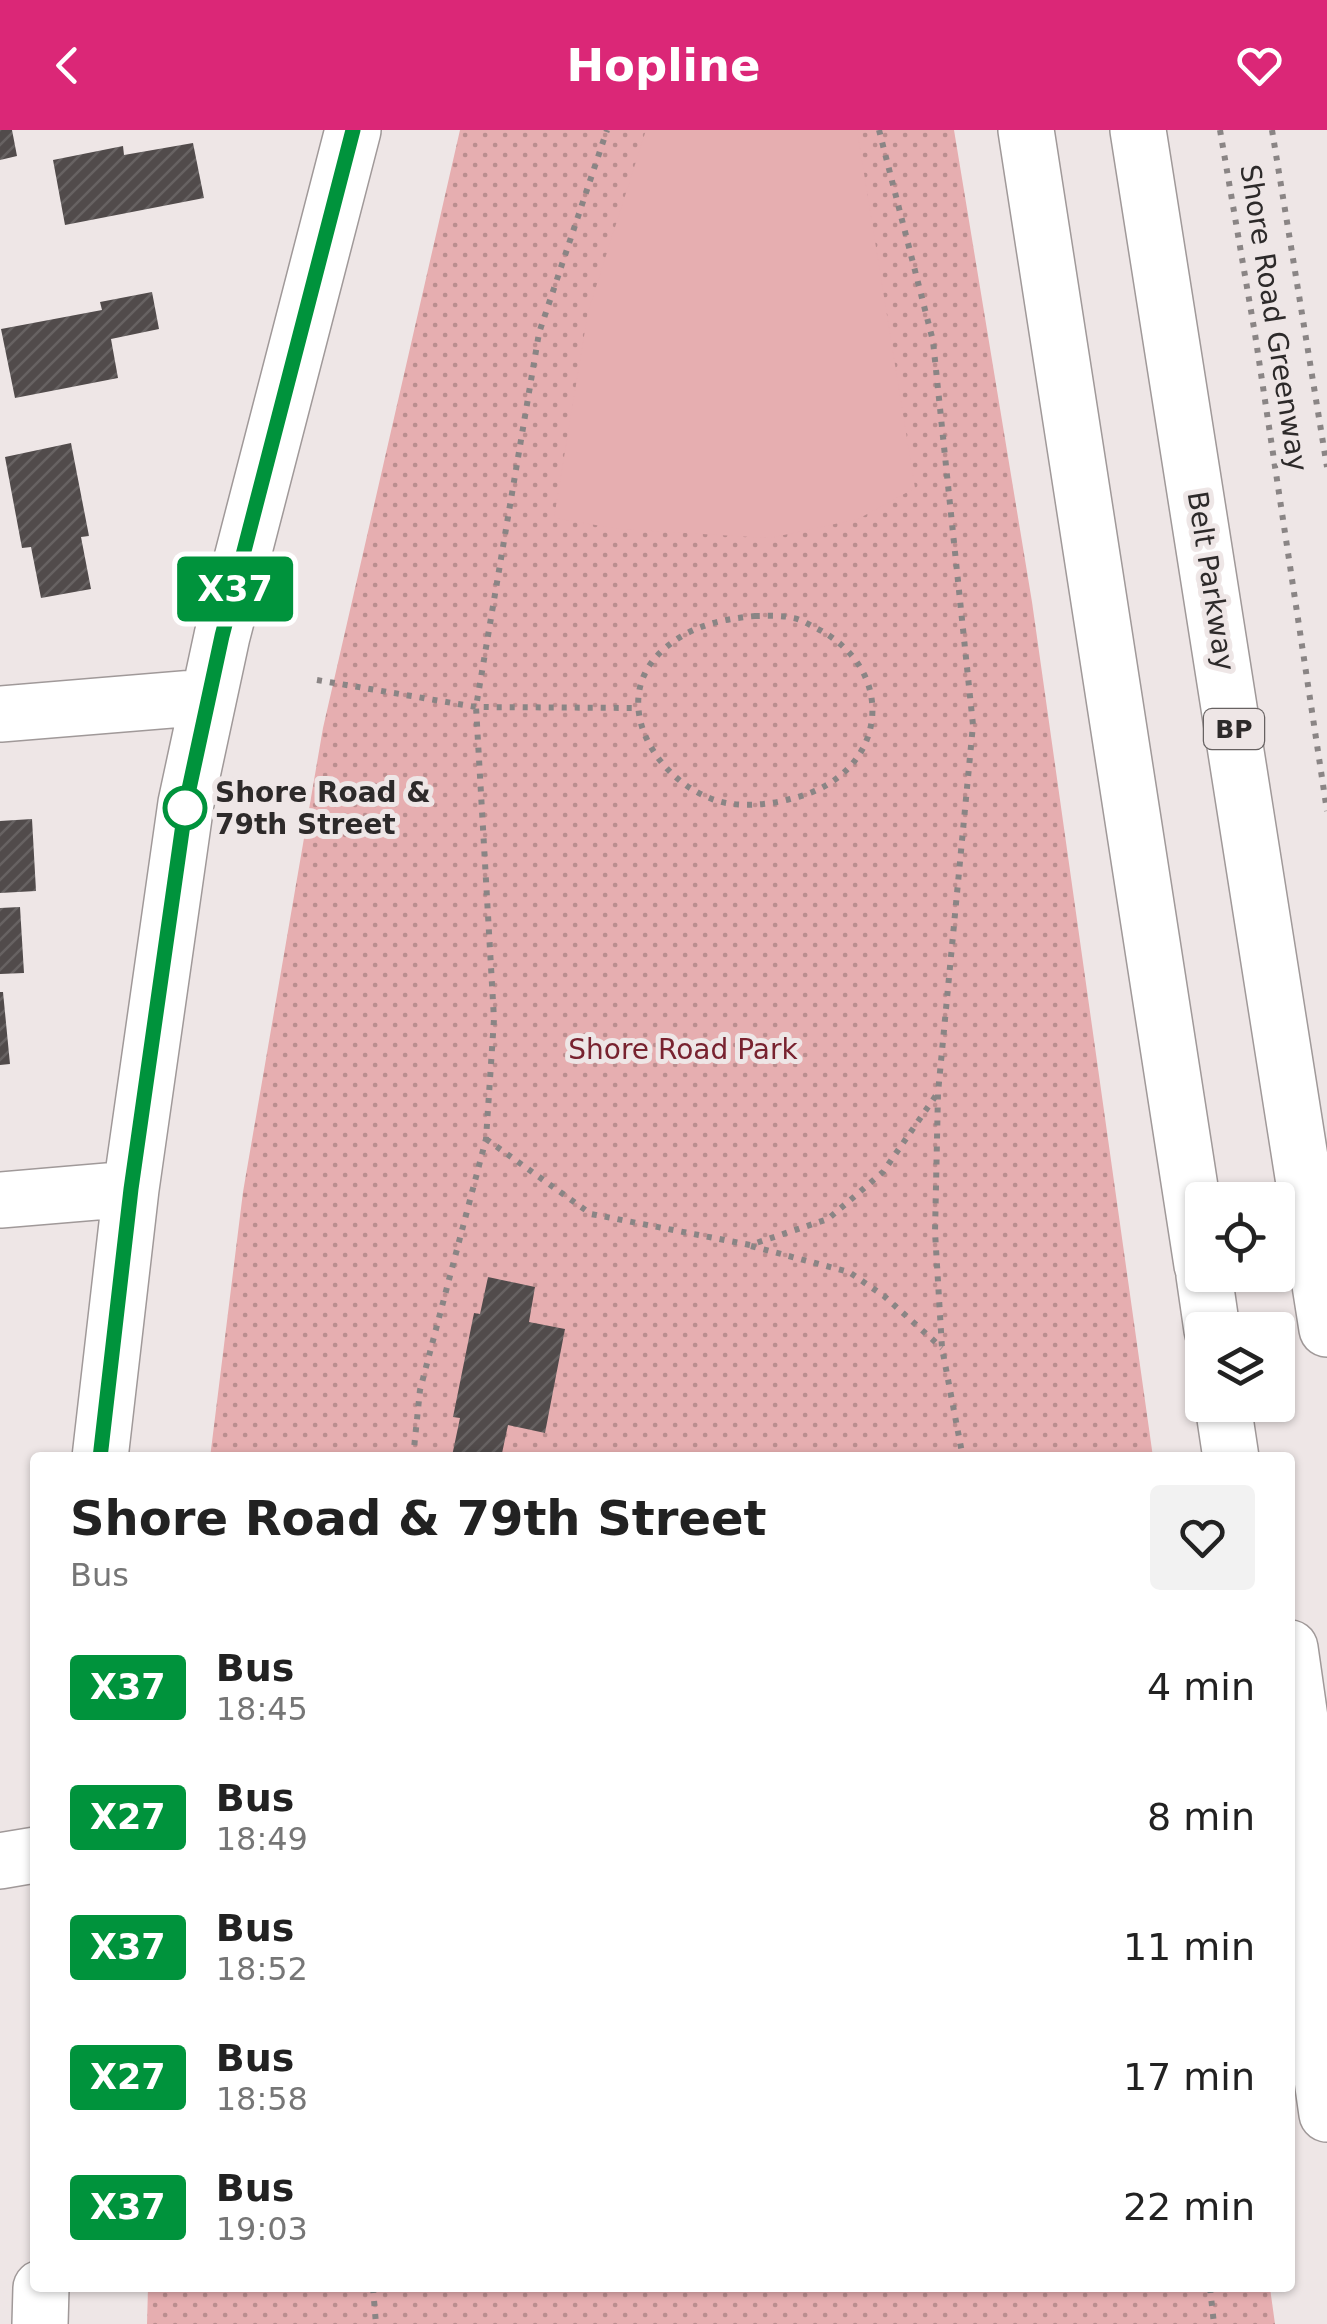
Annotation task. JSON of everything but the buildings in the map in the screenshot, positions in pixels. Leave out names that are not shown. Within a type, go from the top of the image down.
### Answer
[{"type":"main road","points":[[101,1452],[131,1189],[182,831],[207,697],[354,130]]},
{"type":"main road","points":[[1026,130],[1189,1182]]},
{"type":"main road","points":[[1053,130],[1221,1182]]},
{"type":"main road","name":"Belt Parkway","points":[[1138,130],[1327,1329]]},
{"type":"main road","points":[[0,714],[207,697]]},
{"type":"main road","points":[[0,1200],[131,1189]]},
{"type":"main road","points":[[1226,1422],[1230,1452]]},
{"type":"main road","points":[[1257,1422],[1261,1452]]},
{"type":"main road","points":[[1295,1683],[1327,1908]]},
{"type":"main road","points":[[0,1861],[30,1856]]},
{"type":"main road","points":[[1295,1890],[1327,2114]]},
{"type":"main road","points":[[40,2324],[41,2292]]},
{"type":"path","points":[[414,1452],[420,1390],[486,1139],[494,1019],[476,707],[539,332],[607,130]]},
{"type":"path","points":[[879,130],[933,340],[973,725],[938,1093],[935,1232],[942,1348],[962,1452]]},
{"type":"path","name":"Shore Road Greenway","points":[[1220,130],[1327,811]]},
{"type":"path","name":"Shore Road Greenway","points":[[1272,130],[1327,468]]},
{"type":"path","points":[[755,616],[794,618],[826,633],[849,652],[868,683],[873,714],[866,748],[844,776],[813,794],[771,804],[727,803],[692,790],[664,768],[646,741],[638,708],[643,677],[662,650],[720,619],[755,616]]},
{"type":"path","points":[[317,680],[476,707],[638,708]]},
{"type":"path","points":[[750,1245],[828,1219],[883,1172],[938,1093]]},
{"type":"path","points":[[486,1139],[591,1214],[750,1245],[849,1272],[884,1296],[942,1348]]},
{"type":"path","points":[[373,2292],[376,2324]]},
{"type":"path","points":[[1210,2292],[1214,2324]]},
{"type":"green space","name":"Shore Road Park","points":[[460,130],[954,130],[1032,602],[1152,1452],[211,1452],[243,1192],[323,728]]},
{"type":"green space","points":[[646,130],[857,130],[915,488],[858,519],[770,538],[619,529],[554,518],[588,312]]},
{"type":"green space","points":[[148,2292],[1271,2292],[1275,2324],[147,2324]]},
{"type":"bus line","name":"X37","points":[[101,1452],[131,1189],[186,803],[222,636],[353,130]]},
{"type":"place","name":"Shore Road & 79th Street","points":[[185,808]]}]
